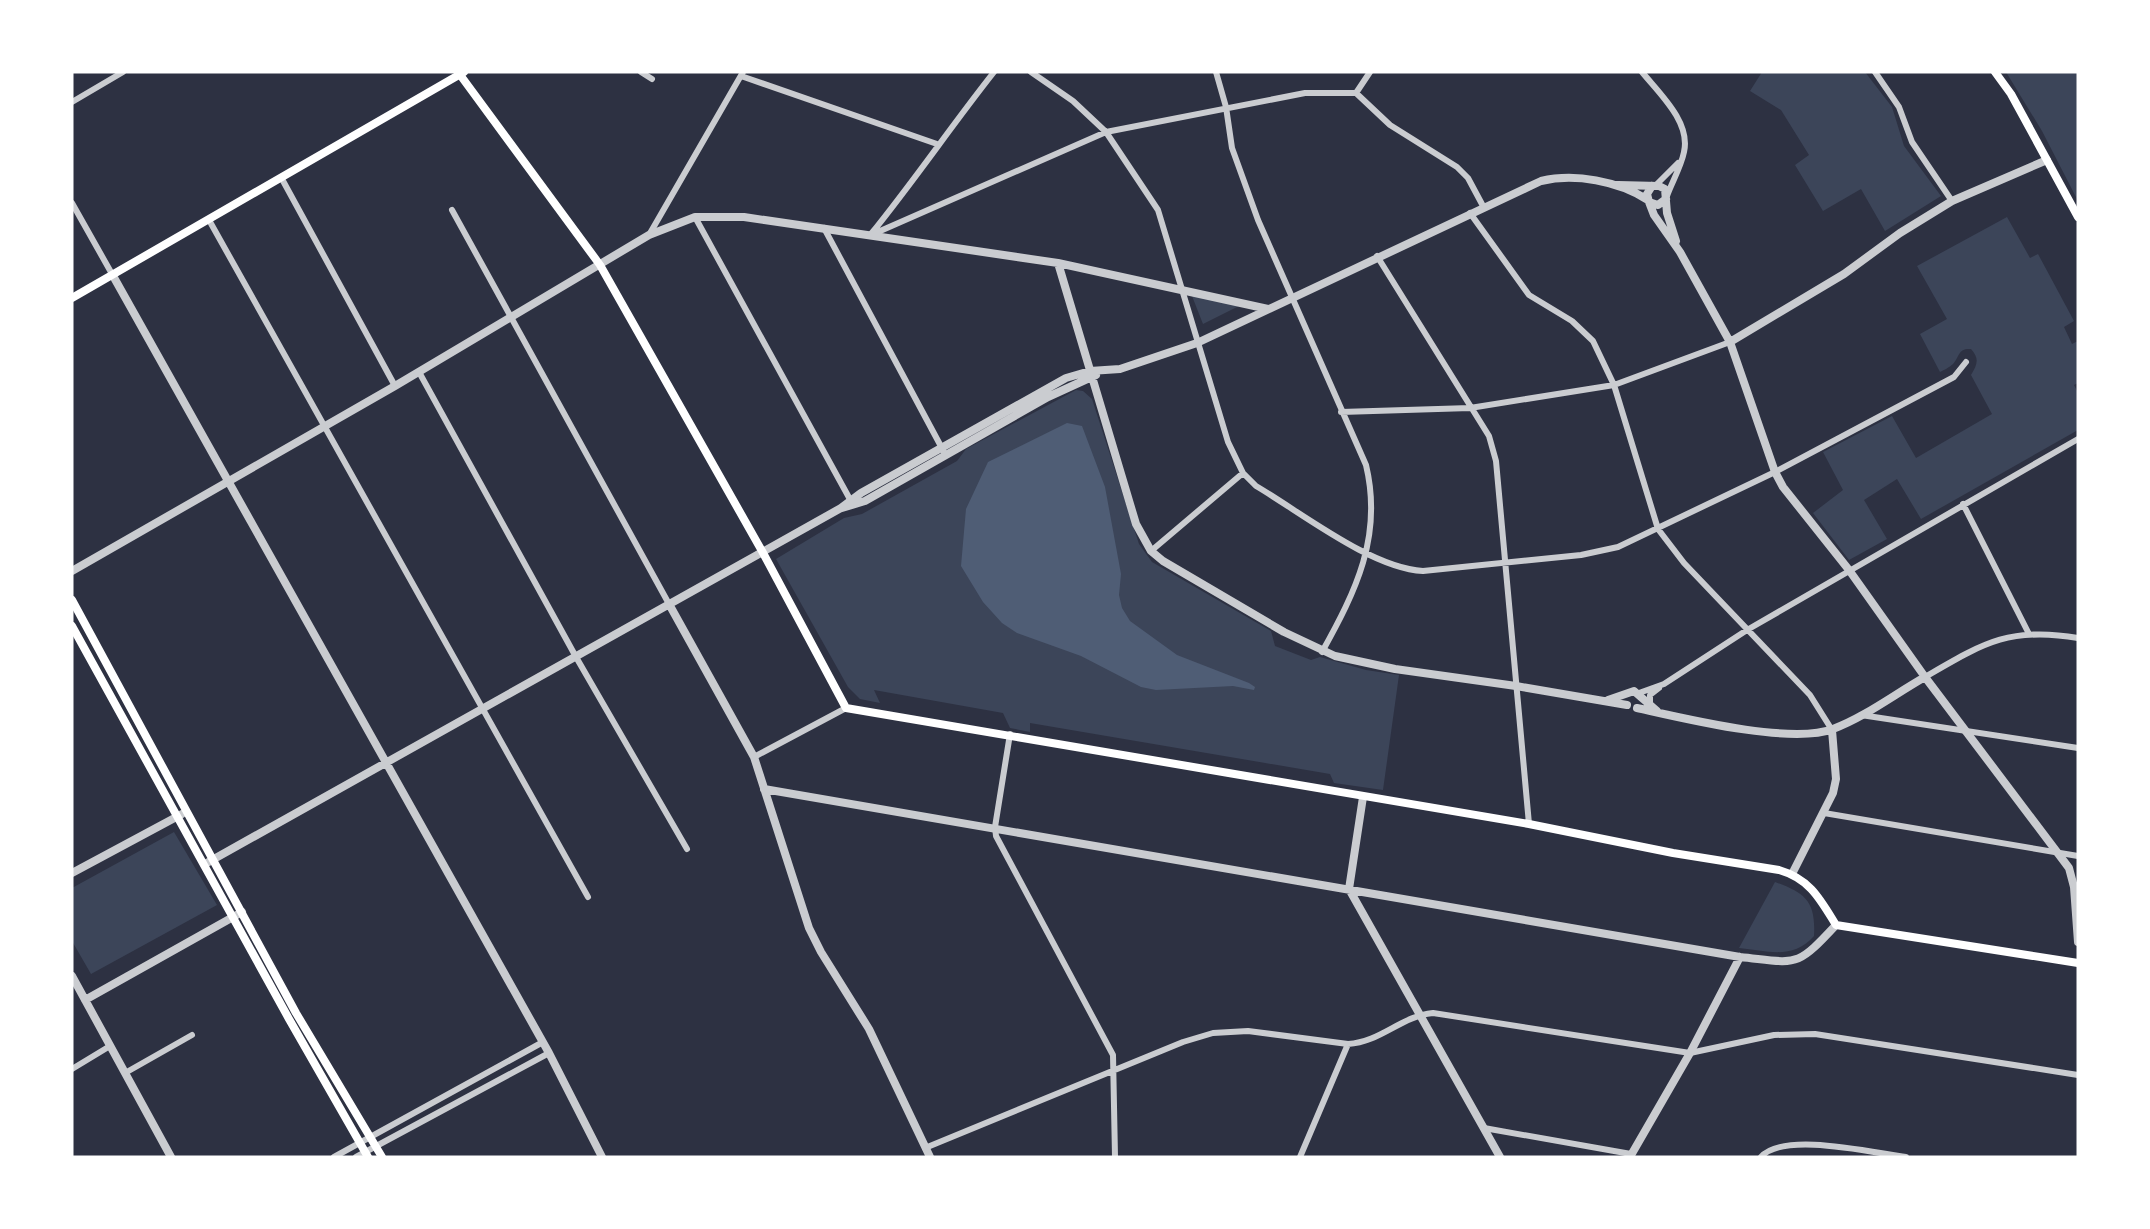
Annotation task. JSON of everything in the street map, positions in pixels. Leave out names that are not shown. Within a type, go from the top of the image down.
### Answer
[{"type":"main road","points":[[1995,72],[2011,94],[2078,217]]},
{"type":"main road","points":[[72,298],[282,179],[461,73],[600,265],[762,551],[846,708],[1010,734],[1363,798],[1529,824],[1792,874],[1814,889],[1836,925],[2078,963]]},
{"type":"main road","points":[[72,600],[186,812],[209,862],[382,1157]]},
{"type":"main road","points":[[72,626],[177,817],[209,862]]},
{"type":"main road","points":[[238,914],[289,1020],[366,1154]]},
{"type":"street","points":[[72,102],[123,72]]},
{"type":"street","points":[[641,72],[652,79]]},
{"type":"street","points":[[870,235],[907,190],[937,144],[994,72]]},
{"type":"street","points":[[1032,72],[1073,101],[1106,132],[1158,210],[1228,442],[1243,473],[1256,486],[1366,553],[1406,570],[1423,571],[1600,552],[1658,529],[1775,472],[1954,377],[1966,362]]},
{"type":"street","points":[[1216,72],[1226,107],[1232,148],[1290,297],[1366,465],[1369,480],[1370,522],[1366,553],[1355,591],[1322,652]]},
{"type":"street","points":[[1356,93],[1370,72]]},
{"type":"street","points":[[1616,185],[1658,205],[1666,198],[1681,161],[1685,140],[1682,128],[1665,100],[1642,72]]},
{"type":"street","points":[[1875,72],[1899,107],[1912,142],[1952,201]]},
{"type":"street","points":[[649,236],[742,74],[937,144]]},
{"type":"street","points":[[870,235],[1106,132],[1305,93],[1356,93],[1390,125],[1457,167],[1468,178],[1483,206]]},
{"type":"street","points":[[1341,412],[1470,408],[1614,385],[1730,342],[1835,279],[1900,233],[1952,201],[2047,160]]},
{"type":"street","points":[[1681,161],[1647,194],[1649,201],[1654,215],[1680,252],[1730,342],[1775,472],[1784,487],[1849,570],[1925,677],[2060,854],[2069,868],[2074,887],[2078,942]]},
{"type":"street","points":[[209,862],[991,424],[1091,374],[1120,369],[1197,343],[1525,186],[1557,177],[1665,189],[1669,223],[1680,252]]},
{"type":"street","points":[[282,179],[395,386]]},
{"type":"street","points":[[72,203],[543,1042],[602,1157]]},
{"type":"street","points":[[452,210],[754,757],[809,928],[821,952],[869,1029],[930,1157]]},
{"type":"street","points":[[1470,213],[1529,295],[1572,321],[1593,341],[1614,385],[1658,529],[1684,563],[1810,695],[1832,730],[1836,779],[1824,813],[1792,874]]},
{"type":"street","points":[[72,571],[395,386],[649,236],[695,216],[729,215],[824,227],[1058,263],[1268,309]]},
{"type":"street","points":[[695,216],[852,503]]},
{"type":"street","points":[[209,220],[588,897]]},
{"type":"street","points":[[824,227],[943,450]]},
{"type":"street","points":[[1377,256],[1489,436],[1496,461],[1529,824]]},
{"type":"street","points":[[1058,263],[1136,524],[1151,551],[1163,561],[1322,652],[1395,669],[1516,686],[1779,734],[1806,735],[1832,730],[1981,645],[2011,635],[2029,634],[2078,638]]},
{"type":"street","points":[[419,372],[576,657],[687,849]]},
{"type":"street","points":[[1650,705],[1650,695],[1664,684],[1747,630],[2078,439]]},
{"type":"street","points":[[1151,551],[1243,473]]},
{"type":"street","points":[[1963,504],[2029,634]]},
{"type":"street","points":[[1637,708],[1641,696],[1664,684]]},
{"type":"street","points":[[1600,701],[1625,696],[1631,692],[1641,696],[1660,713]]},
{"type":"street","points":[[1625,696],[1627,705]]},
{"type":"street","points":[[754,757],[846,708]]},
{"type":"street","points":[[1860,715],[2078,748]]},
{"type":"street","points":[[1010,734],[995,826],[1005,855],[1113,1055],[1115,1157]]},
{"type":"street","points":[[764,789],[995,826],[1740,957],[1796,961],[1815,948],[1836,925]]},
{"type":"street","points":[[1363,798],[1349,889],[1500,1157]]},
{"type":"street","points":[[72,873],[186,812]]},
{"type":"street","points":[[1824,813],[2078,856]]},
{"type":"street","points":[[85,1000],[238,914]]},
{"type":"street","points":[[1484,1128],[1630,1155],[1689,1053],[1740,957]]},
{"type":"street","points":[[72,976],[171,1157]]},
{"type":"street","points":[[925,1148],[1183,1042],[1232,1031],[1348,1044],[1373,1040],[1419,1014],[1444,1014],[1689,1053],[1774,1035],[1815,1034],[2078,1075]]},
{"type":"street","points":[[125,1072],[192,1035]]},
{"type":"street","points":[[334,1157],[543,1042]]},
{"type":"street","points":[[1300,1157],[1348,1044]]},
{"type":"street","points":[[72,1069],[110,1046]]},
{"type":"street","points":[[356,1157],[366,1154],[375,1146],[549,1053]]},
{"type":"street","points":[[472,1081],[478,1092]]},
{"type":"street","points":[[433,1102],[440,1112]]},
{"type":"street","points":[[1761,1157],[1773,1148],[1798,1144],[1906,1157]]},
{"type":"shaded area","points":[[1762,72],[1865,72],[1892,107],[1904,146],[1941,196],[1885,231],[1861,189],[1823,211],[1795,165],[1809,155],[1781,110],[1750,91]]},
{"type":"shaded area","points":[[2006,72],[2078,72],[2078,201],[2042,131]]},
{"type":"shaded area","points":[[2007,217],[2030,258],[2038,254],[2074,321],[2064,327],[2072,344],[2078,341],[2078,383],[2074,385],[2078,393],[2078,430],[1921,519],[1897,479],[1864,500],[1887,539],[1849,560],[1813,513],[1843,490],[1823,452],[1892,416],[1916,458],[1992,414],[1971,375],[1977,362],[1971,349],[1961,351],[1953,364],[1940,372],[1920,334],[1947,319],[1917,266]]},
{"type":"shaded area","points":[[1192,296],[1243,304],[1203,324]]},
{"type":"shaded area","points":[[1076,390],[1083,391],[1092,399],[1139,544],[1152,562],[1271,631],[1275,646],[1311,660],[1320,657],[1366,670],[1399,675],[1383,790],[1334,783],[1330,774],[1030,723],[1030,732],[1010,728],[1003,713],[874,690],[880,703],[860,699],[848,687],[776,559],[844,518],[862,514],[957,461],[966,449]]},
{"type":"shaded area","points":[[1067,423],[1082,426],[1105,487],[1121,574],[1119,595],[1122,608],[1130,621],[1177,655],[1249,683],[1255,687],[1254,690],[1233,686],[1156,690],[1141,687],[1081,656],[1017,633],[1002,623],[983,602],[961,566],[966,509],[988,462]]},
{"type":"shaded area","points":[[174,832],[217,905],[91,974],[72,941],[72,888]]},
{"type":"shaded area","points":[[1775,882],[1794,890],[1806,900],[1813,914],[1814,936],[1806,944],[1789,951],[1770,952],[1739,948]]}]
